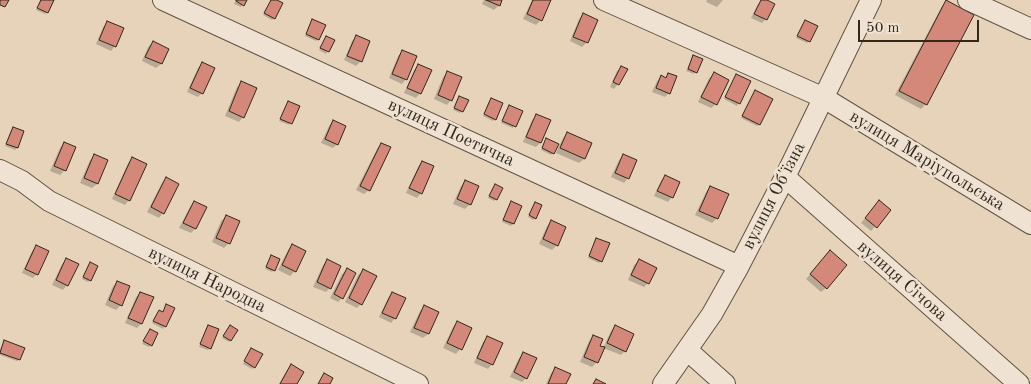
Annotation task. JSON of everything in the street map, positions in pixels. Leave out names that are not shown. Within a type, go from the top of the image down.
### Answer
[{"type":"street","name":"вулиця Поетична","points":[[163,0],[739,266]]},
{"type":"street","points":[[604,0],[824,98]]},
{"type":"street","name":"вулиця Об'їзна","points":[[662,384],[712,314],[739,266],[871,0]]},
{"type":"street","points":[[968,0],[1031,29]]},
{"type":"street","name":"вулиця Маріупольська","points":[[824,98],[1031,224]]},
{"type":"street","name":"вулиця Народна","points":[[0,170],[22,180],[49,201],[418,384]]},
{"type":"street","name":"вулиця Січова","points":[[784,177],[1019,384]]},
{"type":"street","points":[[687,350],[725,384]]},
{"type":"building","points":[[0,0],[9,0],[5,7],[0,5]]},
{"type":"building","points":[[41,0],[54,0],[48,13],[37,8]]},
{"type":"building","points":[[236,0],[247,0],[244,6]]},
{"type":"building","points":[[271,0],[283,3],[275,19],[264,13]]},
{"type":"building","points":[[486,0],[502,0],[500,6]]},
{"type":"building","points":[[533,0],[551,0],[542,21],[527,14]]},
{"type":"building","points":[[761,0],[767,0],[775,4],[767,20],[754,14]]},
{"type":"building","points":[[946,0],[974,15],[927,105],[899,91]]},
{"type":"building","points":[[583,13],[598,20],[588,43],[573,37]]},
{"type":"building","points":[[312,19],[326,25],[319,40],[306,34]]},
{"type":"building","points":[[805,20],[818,26],[810,42],[797,36]]},
{"type":"building","points":[[107,21],[124,28],[116,47],[99,40]]},
{"type":"building","points":[[356,35],[370,41],[362,62],[347,56]]},
{"type":"building","points":[[326,36],[335,40],[329,52],[320,48]]},
{"type":"building","points":[[153,41],[169,49],[162,64],[145,57]]},
{"type":"building","points":[[402,50],[417,56],[407,80],[392,74]]},
{"type":"building","points":[[693,55],[703,59],[697,73],[688,69]]},
{"type":"building","points":[[202,62],[215,68],[203,94],[190,88]]},
{"type":"building","points":[[418,64],[432,70],[421,94],[407,88]]},
{"type":"building","points":[[621,66],[628,69],[619,85],[613,82]]},
{"type":"building","points":[[447,71],[462,77],[452,101],[438,95]]},
{"type":"building","points":[[714,72],[729,80],[717,105],[701,97]]},
{"type":"building","points":[[668,73],[677,76],[670,94],[656,88],[661,75],[666,78]]},
{"type":"building","points":[[736,74],[751,81],[740,104],[725,97]]},
{"type":"building","points":[[241,81],[257,88],[244,118],[229,111]]},
{"type":"building","points":[[755,90],[773,99],[760,125],[742,116]]},
{"type":"building","points":[[459,96],[469,100],[463,112],[454,108]]},
{"type":"building","points":[[491,98],[503,103],[496,120],[484,114]]},
{"type":"building","points":[[288,101],[300,106],[292,124],[280,119]]},
{"type":"building","points":[[509,105],[523,111],[516,127],[502,121]]},
{"type":"building","points":[[536,114],[551,120],[541,143],[526,137]]},
{"type":"building","points":[[333,120],[346,126],[338,145],[325,139]]},
{"type":"building","points":[[13,127],[24,131],[18,148],[6,144]]},
{"type":"building","points":[[567,132],[592,143],[585,159],[560,148]]},
{"type":"building","points":[[546,138],[559,144],[554,154],[542,148]]},
{"type":"building","points":[[64,142],[76,147],[66,171],[54,166]]},
{"type":"building","points":[[381,143],[391,147],[370,191],[360,186]]},
{"type":"building","points":[[94,154],[108,160],[98,184],[84,178]]},
{"type":"building","points":[[623,154],[637,160],[629,179],[615,173]]},
{"type":"building","points":[[132,157],[147,164],[130,201],[115,194]]},
{"type":"building","points":[[422,161],[434,166],[422,194],[409,188]]},
{"type":"building","points":[[665,175],[680,182],[673,198],[657,191]]},
{"type":"building","points":[[166,177],[179,184],[164,214],[151,207]]},
{"type":"building","points":[[465,180],[479,186],[471,205],[457,199]]},
{"type":"building","points":[[495,184],[503,188],[497,200],[489,196]]},
{"type":"building","points":[[710,186],[729,194],[718,219],[699,211]]},
{"type":"building","points":[[879,200],[891,210],[877,228],[865,218]]},
{"type":"building","points":[[194,201],[207,207],[196,229],[183,223]]},
{"type":"building","points":[[511,201],[522,206],[514,224],[503,220]]},
{"type":"building","points":[[535,202],[542,205],[536,219],[529,215]]},
{"type":"building","points":[[226,215],[240,221],[230,244],[216,238]]},
{"type":"building","points":[[551,220],[566,227],[558,246],[543,239]]},
{"type":"building","points":[[596,238],[610,243],[602,262],[589,256]]},
{"type":"building","points":[[292,244],[306,251],[296,272],[282,265]]},
{"type":"building","points":[[36,245],[49,251],[38,275],[25,269]]},
{"type":"building","points":[[830,250],[847,265],[827,289],[810,274]]},
{"type":"building","points":[[271,255],[280,259],[275,271],[266,267]]},
{"type":"building","points":[[66,258],[79,264],[68,286],[56,280]]},
{"type":"building","points":[[327,259],[341,266],[331,289],[317,282]]},
{"type":"building","points":[[639,259],[657,268],[649,284],[631,275]]},
{"type":"building","points":[[90,262],[98,266],[91,281],[83,277]]},
{"type":"building","points":[[347,268],[356,273],[343,299],[334,294]]},
{"type":"building","points":[[363,269],[377,276],[362,305],[349,298]]},
{"type":"building","points":[[117,281],[130,286],[122,306],[109,300]]},
{"type":"building","points":[[140,292],[154,297],[142,324],[128,318]]},
{"type":"building","points":[[392,292],[406,298],[396,319],[382,313]]},
{"type":"building","points":[[166,304],[175,308],[166,327],[153,321],[159,310],[163,312]]},
{"type":"building","points":[[424,305],[439,312],[429,334],[414,328]]},
{"type":"building","points":[[457,321],[472,328],[462,350],[447,343]]},
{"type":"building","points":[[208,325],[219,329],[211,349],[200,344]]},
{"type":"building","points":[[230,325],[238,330],[231,341],[223,336]]},
{"type":"building","points":[[615,325],[634,334],[626,352],[607,343]]},
{"type":"building","points":[[150,329],[158,333],[152,346],[143,341]]},
{"type":"building","points":[[593,335],[603,339],[600,346],[605,347],[598,363],[584,357]]},
{"type":"building","points":[[487,336],[503,343],[493,365],[477,358]]},
{"type":"building","points":[[4,340],[25,348],[20,360],[0,353]]},
{"type":"building","points":[[251,348],[263,354],[255,368],[244,361]]},
{"type":"building","points":[[523,352],[537,358],[527,379],[514,372]]},
{"type":"building","points":[[291,364],[304,372],[297,384],[280,384]]},
{"type":"building","points":[[555,367],[571,374],[566,384],[548,384]]},
{"type":"building","points":[[324,373],[333,378],[330,384],[318,384]]},
{"type":"building","points":[[596,379],[606,384],[593,384]]}]
